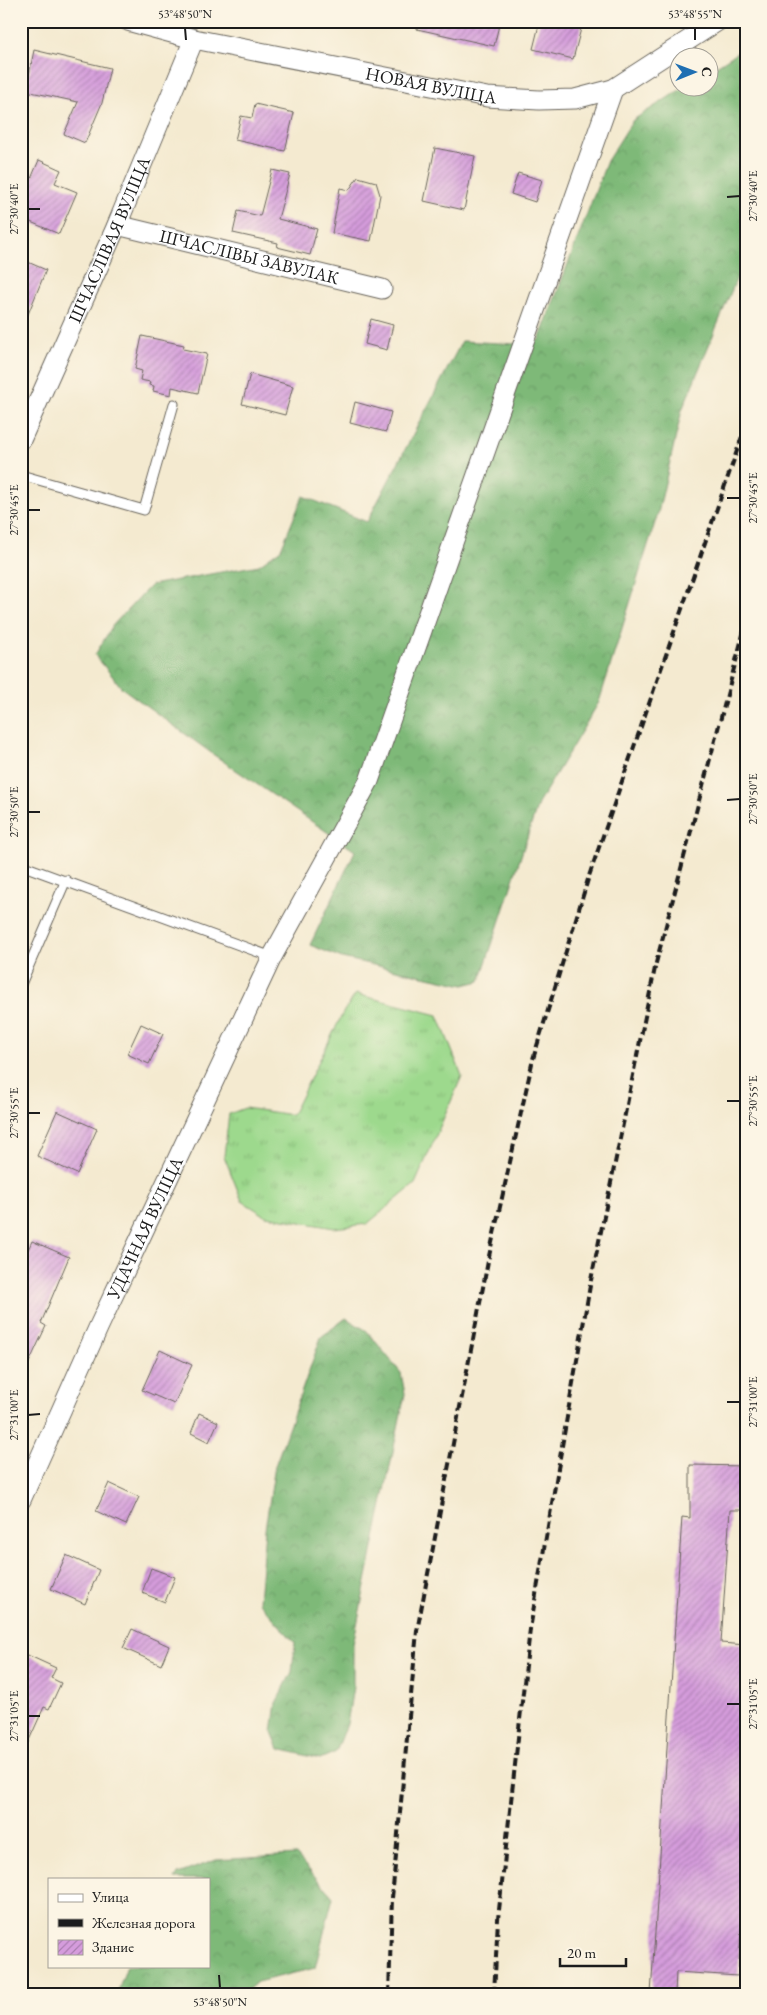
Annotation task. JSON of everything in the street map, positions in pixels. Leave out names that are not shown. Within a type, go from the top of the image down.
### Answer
[{"type":"street","name":"НОВАЯ ВУЛІЦА","points":[[128,21],[194,39],[487,97],[539,100],[576,99],[613,89],[718,21]]},
{"type":"street","name":"ШЧАСЛІВАЯ ВУЛІЦА","points":[[21,440],[117,225],[194,39]]},
{"type":"street","name":"УДАЧНАЯ ВУЛІЦА","points":[[21,1500],[95,1335],[272,957],[369,781],[613,89]]},
{"type":"street","name":"ШЧАСЛІВЫ ЗАВУЛАК","points":[[117,225],[382,289]]},
{"type":"lane","points":[[21,475],[144,510],[174,404]]},
{"type":"lane","points":[[21,865],[272,957]]},
{"type":"lane","points":[[21,984],[66,880]]},
{"type":"green space","points":[[746,47],[746,251],[741,268],[682,410],[658,513],[599,702],[538,804],[480,981],[464,985],[342,958],[310,945],[355,851],[214,755],[122,688],[95,655],[113,625],[151,585],[259,565],[281,549],[303,496],[367,522],[462,341],[517,344],[539,340],[607,161],[633,120],[670,96],[670,98],[720,98],[720,64]]},
{"type":"green space","points":[[356,994],[438,1015],[462,1076],[415,1184],[367,1224],[334,1228],[266,1216],[242,1201],[224,1156],[229,1114],[245,1108],[292,1115],[344,1011]]},
{"type":"green space","points":[[346,1318],[367,1331],[401,1373],[405,1394],[353,1644],[353,1687],[347,1724],[336,1752],[320,1759],[279,1749],[272,1732],[276,1703],[292,1672],[295,1643],[259,1602],[265,1529],[275,1466],[321,1337]]},
{"type":"green space","points":[[296,1855],[333,1897],[315,1968],[257,1982],[243,1994],[117,1994],[126,1968],[210,1968],[210,1878],[176,1878],[178,1874],[216,1860]]},
{"type":"building","points":[[418,21],[500,21],[494,46],[417,29]]},
{"type":"building","points":[[540,21],[583,21],[573,59],[533,49]]},
{"type":"building","points":[[34,50],[110,68],[102,103],[85,143],[64,134],[78,102],[26,91]]},
{"type":"building","points":[[255,104],[294,113],[285,151],[235,140],[241,116],[252,118]]},
{"type":"building","points":[[435,148],[475,156],[464,210],[424,201]]},
{"type":"building","points":[[39,160],[61,170],[55,183],[77,192],[59,234],[21,218],[21,202]]},
{"type":"building","points":[[272,170],[290,174],[278,219],[317,229],[310,255],[277,247],[278,243],[233,233],[238,211],[260,216]]},
{"type":"building","points":[[518,173],[542,180],[535,202],[511,194]]},
{"type":"building","points":[[358,177],[376,182],[380,195],[371,241],[332,233],[340,188],[349,190]]},
{"type":"building","points":[[21,259],[46,270],[22,329],[21,329]]},
{"type":"building","points":[[371,319],[393,325],[387,350],[365,344]]},
{"type":"building","points":[[142,336],[184,345],[183,349],[207,354],[198,393],[172,387],[171,395],[153,391],[154,386],[149,385],[150,382],[140,380],[142,371],[135,369]]},
{"type":"building","points":[[250,374],[293,386],[285,415],[242,404]]},
{"type":"building","points":[[355,402],[391,412],[386,432],[350,423]]},
{"type":"building","points":[[141,1024],[163,1034],[149,1064],[127,1054]]},
{"type":"building","points":[[57,1111],[97,1129],[77,1174],[37,1156]]},
{"type":"building","points":[[32,1241],[69,1257],[41,1323],[46,1326],[21,1380],[21,1265]]},
{"type":"building","points":[[160,1350],[192,1365],[174,1404],[142,1390]]},
{"type":"building","points":[[199,1413],[218,1422],[209,1442],[191,1433]]},
{"type":"building","points":[[690,1465],[746,1466],[746,1510],[730,1510],[721,1643],[746,1645],[746,1855],[738,1976],[676,1972],[675,1994],[651,1994],[682,1517],[690,1518]]},
{"type":"building","points":[[109,1483],[139,1497],[126,1525],[96,1511]]},
{"type":"building","points":[[66,1555],[99,1570],[85,1604],[51,1589]]},
{"type":"building","points":[[151,1568],[175,1577],[165,1602],[142,1593]]},
{"type":"building","points":[[132,1629],[169,1646],[161,1665],[123,1648]]},
{"type":"building","points":[[21,1652],[56,1668],[51,1678],[61,1683],[49,1709],[44,1707],[21,1758]]},
{"type":"railway","points":[[389,1994],[392,1898],[417,1631],[489,1256],[533,1059],[589,876],[746,425]]},
{"type":"railway","points":[[494,1994],[498,1919],[530,1629],[591,1280],[656,963],[746,623]]}]
